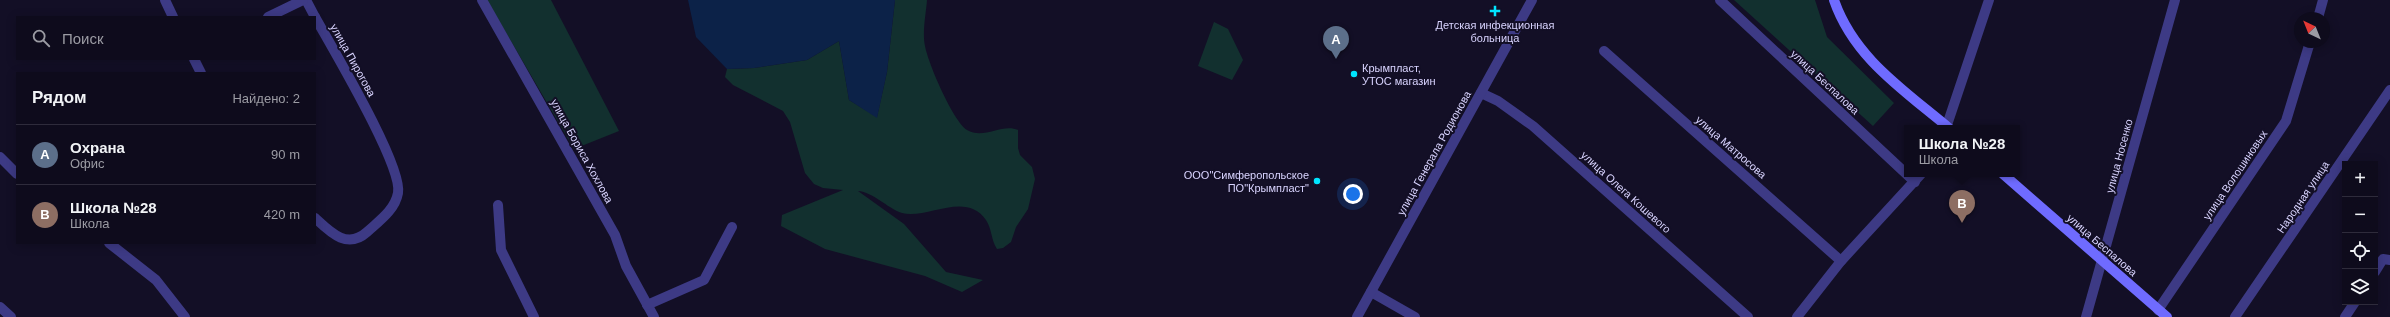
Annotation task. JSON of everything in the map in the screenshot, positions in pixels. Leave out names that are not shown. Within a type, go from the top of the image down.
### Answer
[{"type":"main road","points":[[1834,0],[1842,24],[1868,58],[1946,125]]},
{"type":"main road","name":"улица Беспалова","points":[[2006,177],[2167,317]]},
{"type":"street","points":[[165,0],[173,16]]},
{"type":"street","points":[[270,16],[304,0]]},
{"type":"street","name":"улица Пирогова","points":[[304,0],[314,16]]},
{"type":"street","name":"улица Бориса Хохлова","points":[[482,0],[615,235],[626,266],[654,317]]},
{"type":"street","name":"улица Генерала Родионова","points":[[1357,317],[1532,0]]},
{"type":"street","name":"улица Беспалова","points":[[1720,0],[1904,165]]},
{"type":"street","points":[[1949,125],[1989,0]]},
{"type":"street","name":"улица Носенко","points":[[2086,317],[2103,262],[2175,0]]},
{"type":"street","points":[[2320,12],[2323,0]]},
{"type":"street","name":"улица Пирогова","points":[[316,19],[369,115],[398,182],[398,192],[395,204],[389,212],[368,231],[355,240],[345,240],[333,234],[316,219]]},
{"type":"street","name":"улица Волошиновых","points":[[2158,310],[2286,121],[2308,48]]},
{"type":"street","name":"улица Матросова","points":[[1604,51],[1841,261]]},
{"type":"street","points":[[194,60],[200,72]]},
{"type":"street","name":"Народная улица","points":[[2235,317],[2390,90]]},
{"type":"street","name":"улица Олега Кошевого","points":[[1481,93],[1498,101],[1533,126],[1748,317]]},
{"type":"street","points":[[0,157],[16,173]]},
{"type":"street","points":[[1798,317],[1841,261],[1918,178]]},
{"type":"street","points":[[498,204],[501,250],[534,317]]},
{"type":"street","points":[[647,305],[704,280],[732,227]]},
{"type":"street","points":[[110,244],[156,280],[185,317]]},
{"type":"street","points":[[2377,269],[2383,259],[2390,260]]},
{"type":"street","points":[[1371,292],[1415,317]]},
{"type":"street","points":[[2345,317],[2353,305]]},
{"type":"street","points":[[0,307],[11,317]]},
{"type":"green space","points":[[487,0],[551,0],[619,131],[574,149]]},
{"type":"green space","points":[[895,0],[927,0],[924,29],[925,46],[936,78],[948,104],[961,125],[973,133],[986,133],[1006,128],[1018,130],[1018,148],[1020,155],[1032,167],[1035,179],[1028,209],[1016,227],[1011,242],[1003,248],[997,249],[986,220],[978,211],[968,207],[957,206],[922,213],[902,213],[896,211],[869,194],[858,191],[904,224],[946,272],[983,280],[962,292],[925,276],[825,249],[781,226],[782,215],[843,190],[823,188],[814,184],[805,173],[790,122],[783,111],[733,85],[725,77],[727,69],[754,68],[807,60],[839,41],[849,100],[877,117],[887,72]]},
{"type":"green space","points":[[1734,0],[1815,0],[1827,37],[1894,103],[1873,126]]},
{"type":"green space","points":[[1214,22],[1228,29],[1243,60],[1232,80],[1198,66]]},
{"type":"water","points":[[688,0],[895,0],[887,72],[877,118],[849,100],[839,41],[807,60],[754,68],[727,69],[696,37]]},
{"type":"place","name":"Детская инфекционная больница","points":[[1495,11]]},
{"type":"place","name":"Охрана","points":[[1336,59]]},
{"type":"place","name":"Крымпласт, УТОС магазин","points":[[1354,74]]},
{"type":"place","name":"ООО\"Симферопольское ПО\"Крымпласт\"","points":[[1317,181]]},
{"type":"place","name":"Школа №28","points":[[1962,223]]}]
